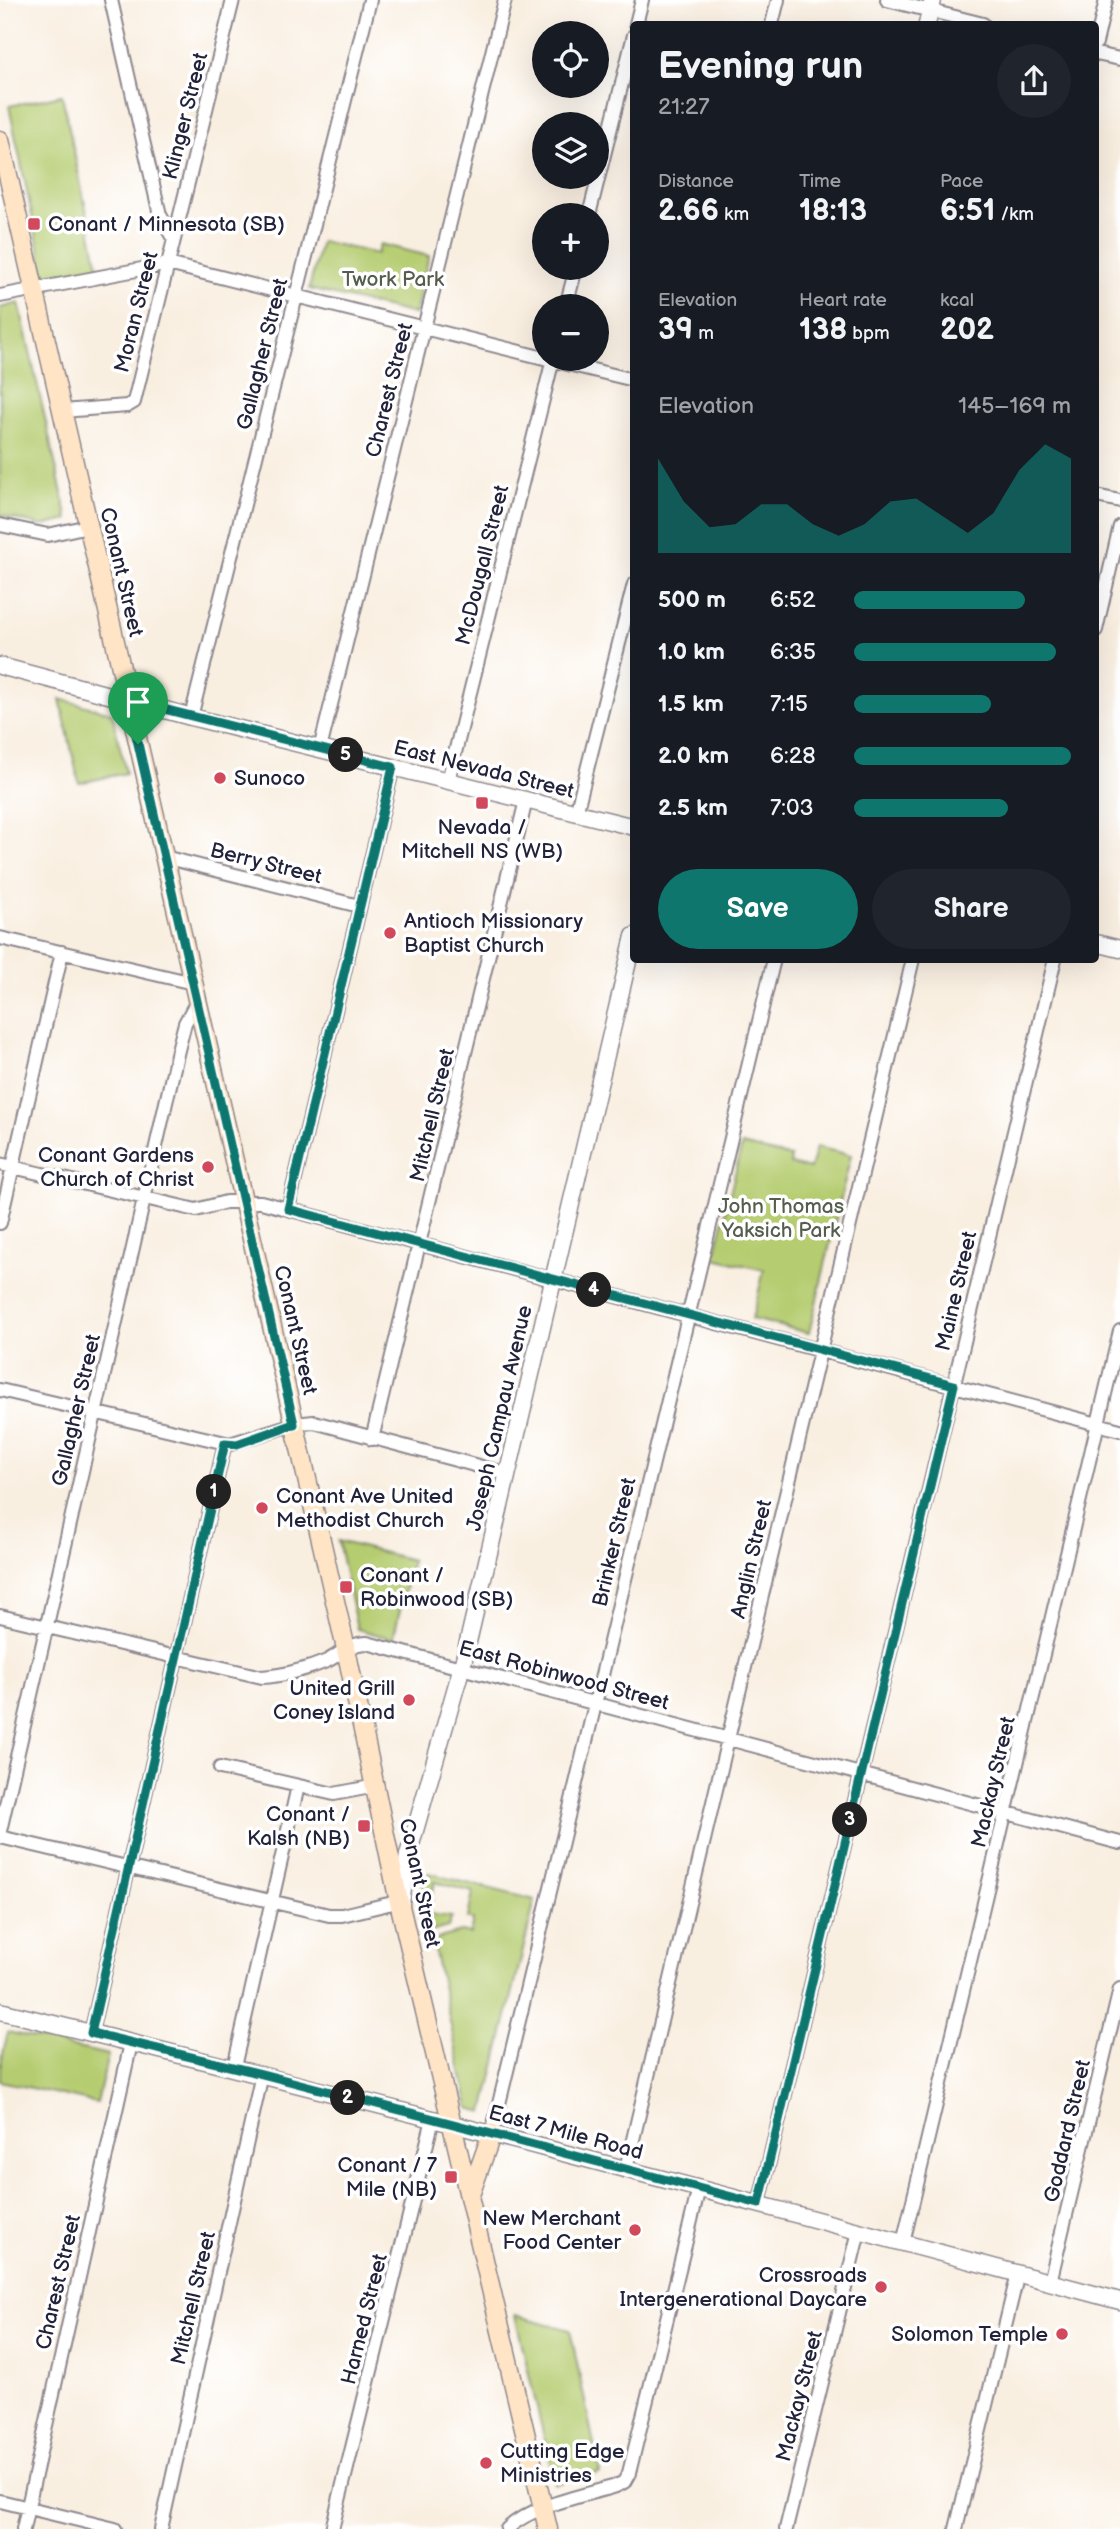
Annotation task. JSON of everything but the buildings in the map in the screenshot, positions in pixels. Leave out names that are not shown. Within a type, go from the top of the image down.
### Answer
[{"type":"main road","name":"Conant Street","points":[[0,140],[5,179],[34,289],[243,1201],[376,1786],[400,1904],[548,2529]]},
{"type":"main road","points":[[470,2195],[492,2133]]},
{"type":"street","name":"Moran Street","points":[[62,411],[127,406],[134,402],[174,240],[160,215],[111,0]]},
{"type":"street","name":"Klinger Street","points":[[174,240],[233,0]]},
{"type":"street","name":"Gallagher Street","points":[[191,717],[370,0]]},
{"type":"street","name":"Charest Street","points":[[320,749],[505,0]]},
{"type":"street","points":[[637,21],[642,0]]},
{"type":"street","points":[[773,21],[778,0]]},
{"type":"street","points":[[887,0],[970,21]]},
{"type":"street","points":[[1099,30],[1106,0]]},
{"type":"street","points":[[592,203],[630,51]]},
{"type":"street","points":[[1099,55],[1120,60]]},
{"type":"street","points":[[0,296],[168,264],[532,355]]},
{"type":"street","name":"McDougall Street","points":[[448,781],[546,371]]},
{"type":"street","points":[[598,371],[630,379]]},
{"type":"street","points":[[1099,497],[1120,501]]},
{"type":"street","points":[[0,524],[48,535],[88,526]]},
{"type":"street","points":[[1099,618],[1120,526]]},
{"type":"street","points":[[576,813],[630,600]]},
{"type":"street","name":"East Nevada Street","points":[[0,666],[191,717],[630,826]]},
{"type":"street","points":[[288,1209],[393,767]]},
{"type":"street","name":"Mitchell Street","points":[[374,1439],[526,800]]},
{"type":"street","name":"Berry Street","points":[[164,858],[359,906]]},
{"type":"street","points":[[0,938],[193,983]]},
{"type":"street","points":[[1099,944],[1120,949]]},
{"type":"street","points":[[0,1223],[62,953]]},
{"type":"street","name":"Joseph Campau Avenue","points":[[400,1904],[408,1855],[461,1668],[508,1474],[630,953]]},
{"type":"street","name":"Brinker Street","points":[[492,2133],[773,963]]},
{"type":"street","name":"Anglin Street","points":[[626,2169],[912,963]]},
{"type":"street","name":"Maine Street","points":[[759,2204],[1054,963]]},
{"type":"street","name":"Gallagher Street","points":[[0,1831],[143,1198],[185,1023],[197,1001]]},
{"type":"street","points":[[0,1164],[196,1210],[226,1202],[261,1202],[1120,1430]]},
{"type":"street","name":"Mackay Street","points":[[903,2243],[1120,1331]]},
{"type":"street","points":[[0,1390],[225,1443],[237,1444],[294,1424],[314,1422],[508,1474]]},
{"type":"street","points":[[91,2033],[225,1443]]},
{"type":"street","name":"East Robinwood Street","points":[[0,1616],[262,1677],[279,1675],[327,1661],[345,1649],[359,1643],[367,1643],[1120,1843]]},
{"type":"street","points":[[220,1768],[334,1794],[376,1786]]},
{"type":"street","points":[[234,2067],[298,1786]]},
{"type":"street","points":[[0,1837],[336,1916],[400,1904]]},
{"type":"street","name":"Goddard Street","points":[[1051,2282],[1120,1989]]},
{"type":"street","name":"East 7 Mile Road","points":[[0,2012],[234,2067],[492,2133],[1120,2301]]},
{"type":"street","name":"Charest Street","points":[[23,2529],[131,2043]]},
{"type":"street","name":"Mitchell Street","points":[[161,2529],[262,2074]]},
{"type":"street","name":"Harned Street","points":[[332,2529],[433,2119]]},
{"type":"street","points":[[507,2529],[519,2519],[543,2508],[624,2482],[629,2473],[699,2188]]},
{"type":"street","name":"Mackay Street","points":[[786,2529],[859,2231]]},
{"type":"street","points":[[956,2529],[1018,2273]]},
{"type":"street","points":[[0,2501],[115,2529]]},
{"type":"green space","points":[[62,95],[99,271],[46,282],[9,106]]},
{"type":"green space","name":"Twork Park","points":[[321,241],[377,254],[380,244],[429,256],[415,314],[309,289]]},
{"type":"green space","points":[[19,303],[68,520],[42,526],[0,515],[0,308]]},
{"type":"green space","points":[[60,699],[112,713],[126,773],[79,783]]},
{"type":"green space","name":"John Thomas Yaksich Park","points":[[742,1145],[791,1157],[790,1164],[810,1169],[816,1147],[851,1155],[809,1333],[752,1319],[764,1270],[714,1258]]},
{"type":"green space","points":[[338,1541],[412,1560],[393,1639],[357,1629]]},
{"type":"green space","points":[[428,1873],[535,1900],[484,2112],[469,2108],[432,1940],[461,1932],[470,1934],[473,1920],[468,1918],[473,1892],[435,1882],[428,1914],[452,1917],[448,1927],[430,1932],[421,1895]]},
{"type":"green space","points":[[8,2032],[108,2055],[97,2103],[0,2081],[0,2067]]},
{"type":"green space","points":[[515,2315],[570,2330],[600,2473],[555,2484]]},
{"type":"place","name":"Conant / Minnesota (SB)","points":[[34,224]]},
{"type":"place","name":"Sunoco","points":[[220,778]]},
{"type":"place","name":"Nevada / Mitchell NS (WB)","points":[[482,803]]},
{"type":"place","name":"Antioch Missionary Baptist Church","points":[[390,933]]},
{"type":"place","name":"Conant Gardens Church of Christ","points":[[208,1167]]},
{"type":"place","name":"Conant Ave United Methodist Church","points":[[262,1508]]},
{"type":"place","name":"Conant / Robinwood (SB)","points":[[346,1587]]},
{"type":"place","name":"United Grill Coney Island","points":[[409,1700]]},
{"type":"place","name":"Conant / Kalsh (NB)","points":[[364,1826]]},
{"type":"place","name":"Conant / 7 Mile (NB)","points":[[451,2177]]},
{"type":"place","name":"New Merchant Food Center","points":[[635,2230]]},
{"type":"place","name":"Crossroads Intergenerational Daycare","points":[[881,2287]]},
{"type":"place","name":"Solomon Temple","points":[[1062,2334]]},
{"type":"place","name":"Cutting Edge Ministries","points":[[486,2463]]},
{"type":"route","points":[[128,700],[393,767],[288,1209],[954,1385],[759,2204],[262,2074],[91,2033],[225,1443],[237,1444],[294,1424],[138,744],[128,700]]}]
